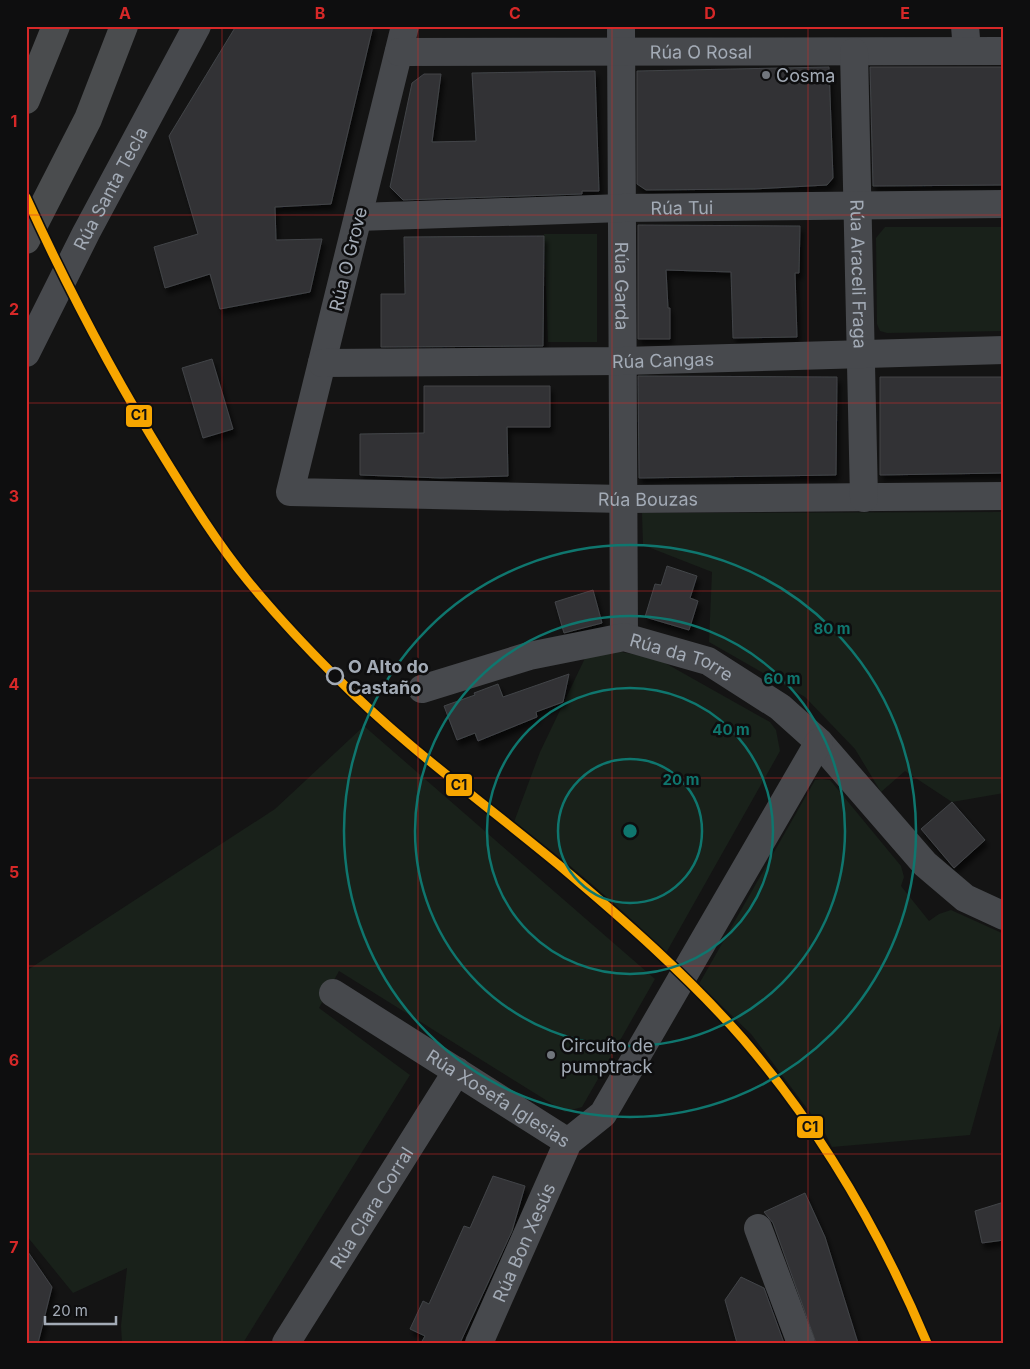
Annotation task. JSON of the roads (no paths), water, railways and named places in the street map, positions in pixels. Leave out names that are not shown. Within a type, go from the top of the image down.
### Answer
[{"type":"highway","points":[[26,100],[56,26]]},
{"type":"highway","points":[[26,240],[88,119],[124,26]]},
{"type":"street","name":"Rúa Santa Tecla","points":[[26,353],[86,232],[197,26]]},
{"type":"street","name":"Rúa O Grove","points":[[290,492],[405,26]]},
{"type":"street","name":"Rúa O Rosal","points":[[399,52],[621,39],[854,52],[966,39],[1004,51]]},
{"type":"street","name":"Rúa Garda","points":[[621,39],[624,636]]},
{"type":"street","name":"Rúa Araceli Fraga","points":[[854,52],[864,498]]},
{"type":"street","name":"Rúa Tui","points":[[358,217],[622,208],[1004,204]]},
{"type":"street","name":"Rúa Cangas","points":[[322,363],[623,361],[1004,350]]},
{"type":"street","name":"Rúa Bouzas","points":[[290,492],[624,499],[1004,496]]},
{"type":"street","name":"Rúa da Torre","points":[[422,689],[529,656],[624,636],[708,661],[780,707],[819,742],[925,864],[965,898],[1004,916]]},
{"type":"street","name":"Rúa Xosefa Iglesias","points":[[333,993],[568,1142],[603,1114],[819,742]]},
{"type":"street","name":"Rúa Clara Corral","points":[[286,1343],[456,1072]]},
{"type":"street","name":"Rúa Bon Xesús","points":[[479,1343],[568,1142]]},
{"type":"street","points":[[758,1228],[801,1343]]},
{"type":"place","name":"Cosma","points":[[766,75]]},
{"type":"place","name":"O Alto do Castaño","points":[[335,676]]},
{"type":"place","name":"Circuíto de pumptrack","points":[[551,1055]]}]
